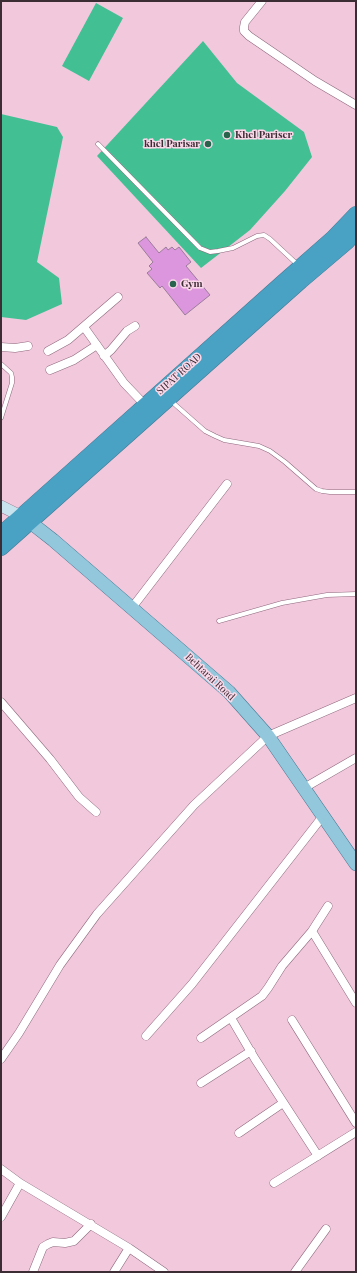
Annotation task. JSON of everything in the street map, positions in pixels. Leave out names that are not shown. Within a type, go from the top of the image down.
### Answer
[{"type":"highway","name":"SIPAT ROAD","points":[[1,548],[25,519],[145,405],[333,238],[356,214]]},
{"type":"highway","name":"SIPAT ROAD","points":[[1,534],[25,519],[168,399],[347,242],[356,232]]},
{"type":"main road","name":"Behtarai Road","points":[[25,519],[229,692],[268,736],[356,864]]},
{"type":"street","points":[[262,1],[245,22],[244,31],[248,36],[315,81],[356,105]]},
{"type":"street","points":[[48,351],[68,340],[118,296]]},
{"type":"street","points":[[104,356],[127,331],[135,326]]},
{"type":"street","points":[[84,327],[124,383],[145,405]]},
{"type":"street","points":[[50,370],[74,360],[97,345]]},
{"type":"street","points":[[1,347],[8,349],[28,346]]},
{"type":"street","points":[[131,609],[227,484]]},
{"type":"street","points":[[1,506],[25,519]]},
{"type":"street","points":[[1,1059],[19,1033],[60,965],[97,914],[194,805],[268,736],[356,698]]},
{"type":"street","points":[[1,702],[50,759],[79,797],[96,812]]},
{"type":"street","points":[[304,788],[356,758]]},
{"type":"street","points":[[146,1036],[192,984],[323,816]]},
{"type":"street","points":[[201,1038],[262,996],[282,966],[312,931],[328,906]]},
{"type":"street","points":[[312,931],[356,1003]]},
{"type":"street","points":[[231,1018],[250,1051],[318,1156]]},
{"type":"street","points":[[292,1020],[356,1123]]},
{"type":"street","points":[[201,1083],[250,1051]]},
{"type":"street","points":[[239,1133],[283,1103]]},
{"type":"street","points":[[274,1183],[356,1132]]},
{"type":"street","points":[[1,1169],[20,1183],[130,1248],[164,1272]]},
{"type":"street","points":[[1,1218],[20,1183]]},
{"type":"street","points":[[33,1272],[43,1248],[53,1242],[65,1243],[74,1240],[91,1224]]},
{"type":"street","points":[[295,1272],[326,1229]]},
{"type":"street","points":[[114,1272],[130,1248]]},
{"type":"lane","points":[[98,144],[200,248],[210,252],[233,248],[257,236],[264,235],[300,267]]},
{"type":"lane","points":[[1,364],[11,373],[12,383],[1,418]]},
{"type":"lane","points":[[168,399],[214,436],[224,440],[259,446],[270,451],[316,489],[322,492],[356,492]]},
{"type":"lane","points":[[219,621],[282,603],[327,595],[356,594]]},
{"type":"shaded area","points":[[96,3],[123,18],[89,81],[62,66]]},
{"type":"shaded area","name":"khel Parisar","points":[[203,41],[237,83],[304,132],[312,157],[285,191],[250,230],[201,268],[97,156]]},
{"type":"shaded area","points":[[1,114],[57,127],[63,137],[37,262],[59,278],[62,304],[26,320],[1,317]]},
{"type":"building","points":[[146,237],[159,253],[166,247],[168,250],[172,247],[175,250],[179,247],[191,262],[186,266],[210,295],[185,315],[162,286],[160,288],[147,273],[152,269],[149,266],[153,262],[138,243]]},
{"type":"place","name":"Khel Pariser","points":[[227,135]]},
{"type":"place","name":"khel Parisar","points":[[208,144]]},
{"type":"place","name":"Gym","points":[[173,284]]}]
